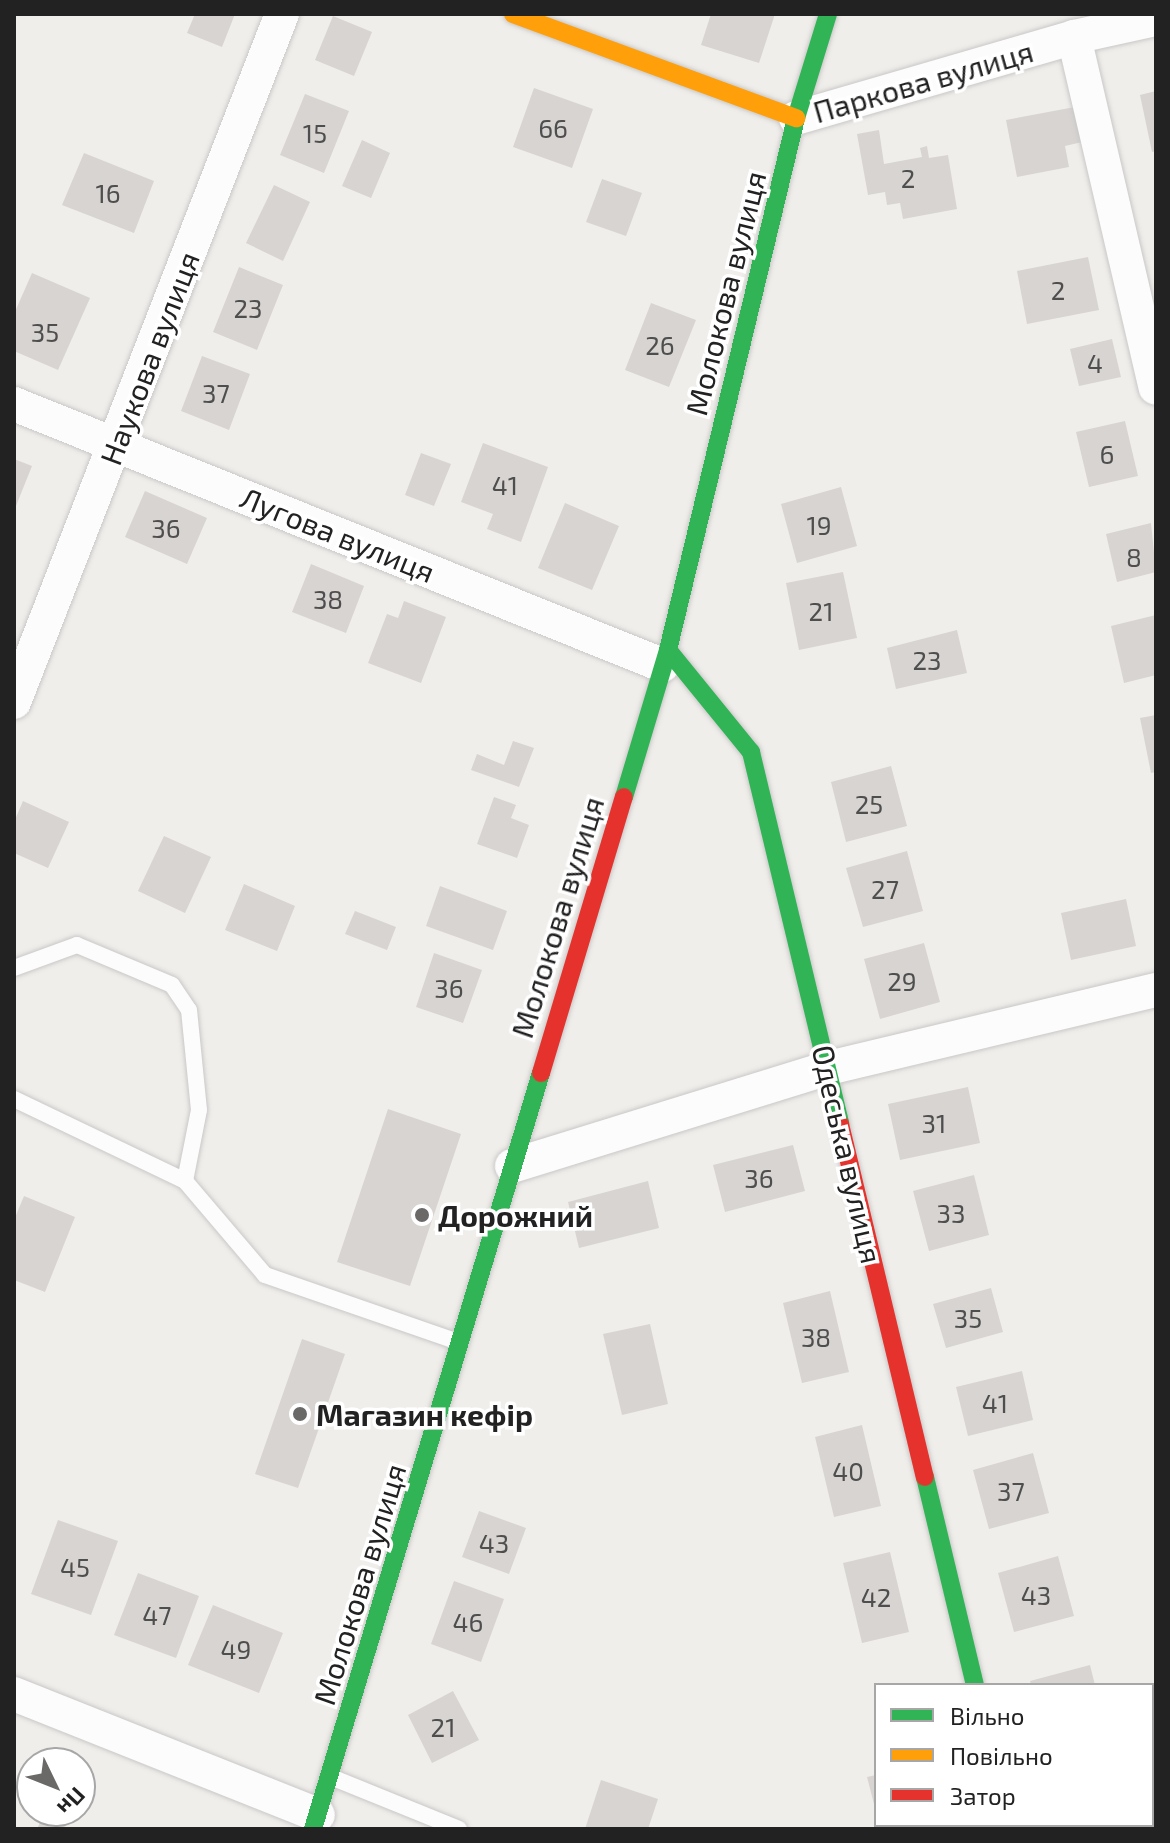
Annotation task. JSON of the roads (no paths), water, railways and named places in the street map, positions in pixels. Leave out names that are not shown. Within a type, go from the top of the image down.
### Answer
[{"type":"street","name":"Наукова вулиця","points":[[14,702],[282,14]]},
{"type":"street","name":"Паркова вулиця","points":[[513,14],[796,118],[1074,37],[1156,19]]},
{"type":"street","name":"Молокова вулиця","points":[[316,1822],[665,657],[796,118],[828,14]]},
{"type":"street","points":[[1074,37],[1156,388]]},
{"type":"street","name":"Лугова вулиця","points":[[14,404],[665,657]]},
{"type":"street","name":"Одеська вулиця","points":[[665,657],[751,752],[975,1683]]},
{"type":"street","points":[[512,1166],[828,1068],[1156,990]]},
{"type":"street","points":[[14,1694],[316,1822]]},
{"type":"lane","points":[[14,968],[77,945],[172,985],[189,1010],[199,1110],[185,1181]]},
{"type":"lane","points":[[14,1099],[185,1181],[265,1275],[460,1342]]},
{"type":"lane","points":[[331,1777],[459,1829]]},
{"type":"place","name":"Дорожний","points":[[422,1215]]},
{"type":"place","name":"Магазин кефір","points":[[300,1414]]}]
